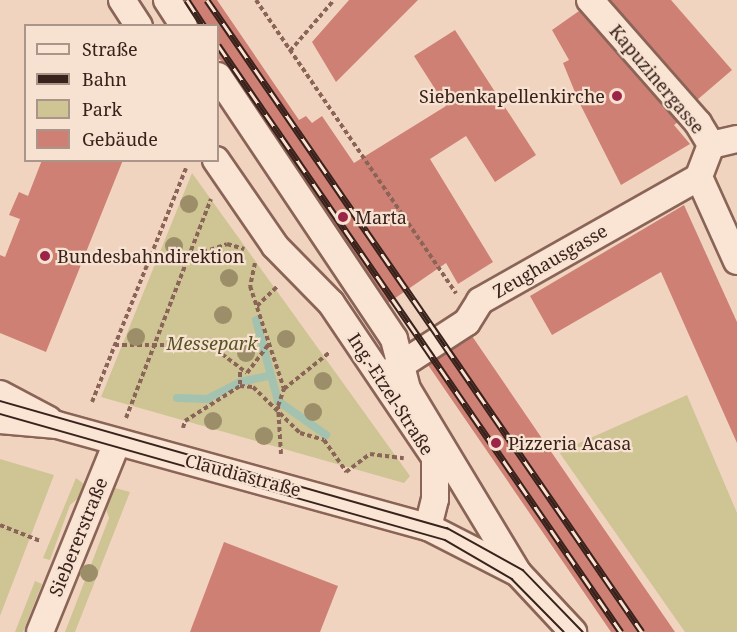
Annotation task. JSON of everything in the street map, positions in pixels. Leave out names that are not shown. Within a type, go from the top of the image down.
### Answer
[{"type":"street","points":[[122,0],[138,24]]},
{"type":"street","points":[[167,0],[183,24]]},
{"type":"street","name":"Kapuzinergasse","points":[[590,0],[698,123],[711,145],[699,177]]},
{"type":"street","points":[[219,77],[394,339],[407,389],[518,573],[573,632]]},
{"type":"street","points":[[711,145],[737,139]]},
{"type":"street","name":"Ing.-Etzel-Straße","points":[[217,162],[224,187],[268,249],[332,303],[435,457],[435,499],[428,527]]},
{"type":"street","points":[[699,177],[737,261]]},
{"type":"street","name":"Zeughausgasse","points":[[382,378],[467,322],[480,301],[699,177]]},
{"type":"street","name":"Claudiastraße","points":[[0,394],[57,425]]},
{"type":"street","name":"Claudiastraße","points":[[0,420],[57,425],[428,527]]},
{"type":"street","name":"Siebererstraße","points":[[40,632],[117,441]]},
{"type":"street","points":[[428,527],[518,573]]},
{"type":"path","points":[[256,0],[461,301]]},
{"type":"path","points":[[291,51],[334,0]]},
{"type":"path","points":[[92,402],[186,168]]},
{"type":"path","points":[[117,441],[188,257],[224,187]]},
{"type":"path","points":[[188,257],[227,244],[257,253],[250,286],[284,389]]},
{"type":"path","points":[[257,306],[282,278]]},
{"type":"path","points":[[115,345],[210,345],[240,372],[247,373],[269,344]]},
{"type":"path","points":[[280,454],[278,406],[284,389],[330,352]]},
{"type":"path","points":[[240,372],[240,386]]},
{"type":"path","points":[[183,428],[185,421],[240,386],[253,387],[278,406],[300,433],[324,440],[346,472],[370,454],[404,458]]},
{"type":"path","points":[[0,525],[40,541]]},
{"type":"green space","name":"Messepark","points":[[192,173],[410,476],[404,483],[101,397]]},
{"type":"green space","points":[[687,395],[737,513],[737,632],[685,632],[559,452]]},
{"type":"green space","points":[[0,459],[54,475],[0,616]]},
{"type":"green space","points":[[76,478],[84,484],[81,496],[70,505],[50,560],[43,558]]},
{"type":"green space","points":[[115,488],[130,492],[75,632],[65,632],[109,518],[106,509]]},
{"type":"green space","points":[[35,581],[42,584],[23,632],[15,632]]},
{"type":"building","points":[[185,0],[217,0],[299,120],[306,116],[312,123],[322,116],[354,163],[446,106],[414,56],[455,30],[536,155],[495,182],[466,136],[430,159],[493,262],[458,284],[446,263],[388,303],[230,68],[219,59],[219,24],[198,24]]},
{"type":"building","points":[[349,0],[418,0],[336,82],[312,42]]},
{"type":"building","points":[[610,0],[671,0],[732,70],[697,100]]},
{"type":"building","name":"Siebenkapellenkirche","points":[[579,11],[678,122],[674,125],[690,144],[621,185],[579,102],[563,63],[569,60],[552,30]]},
{"type":"building","name":"Bundesbahndirektion","points":[[41,162],[122,162],[46,352],[0,333],[0,255],[5,257],[20,219],[9,215],[19,192],[28,196]]},
{"type":"building","points":[[684,205],[737,322],[737,443],[661,272],[552,335],[530,296]]},
{"type":"building","points":[[472,336],[675,632],[611,632],[428,365]]},
{"type":"building","points":[[224,542],[338,586],[320,632],[190,632]]},
{"type":"waterway","points":[[256,320],[278,401],[326,435]]},
{"type":"waterway","points":[[177,398],[207,399],[240,382],[269,376]]},
{"type":"tram line","points":[[0,401],[447,528],[523,570],[583,632]]},
{"type":"tram line","points":[[0,414],[445,540],[512,579],[564,632]]},
{"type":"railway","points":[[187,0],[203,24]]},
{"type":"railway","points":[[207,0],[642,632]]},
{"type":"railway","points":[[219,46],[621,632]]},
{"type":"place","name":"Siebenkapellenkirche","points":[[617,96]]},
{"type":"place","name":"Marta","points":[[343,217]]},
{"type":"place","name":"Bundesbahndirektion","points":[[45,256]]},
{"type":"place","name":"Pizzeria Acasa","points":[[496,443]]}]
